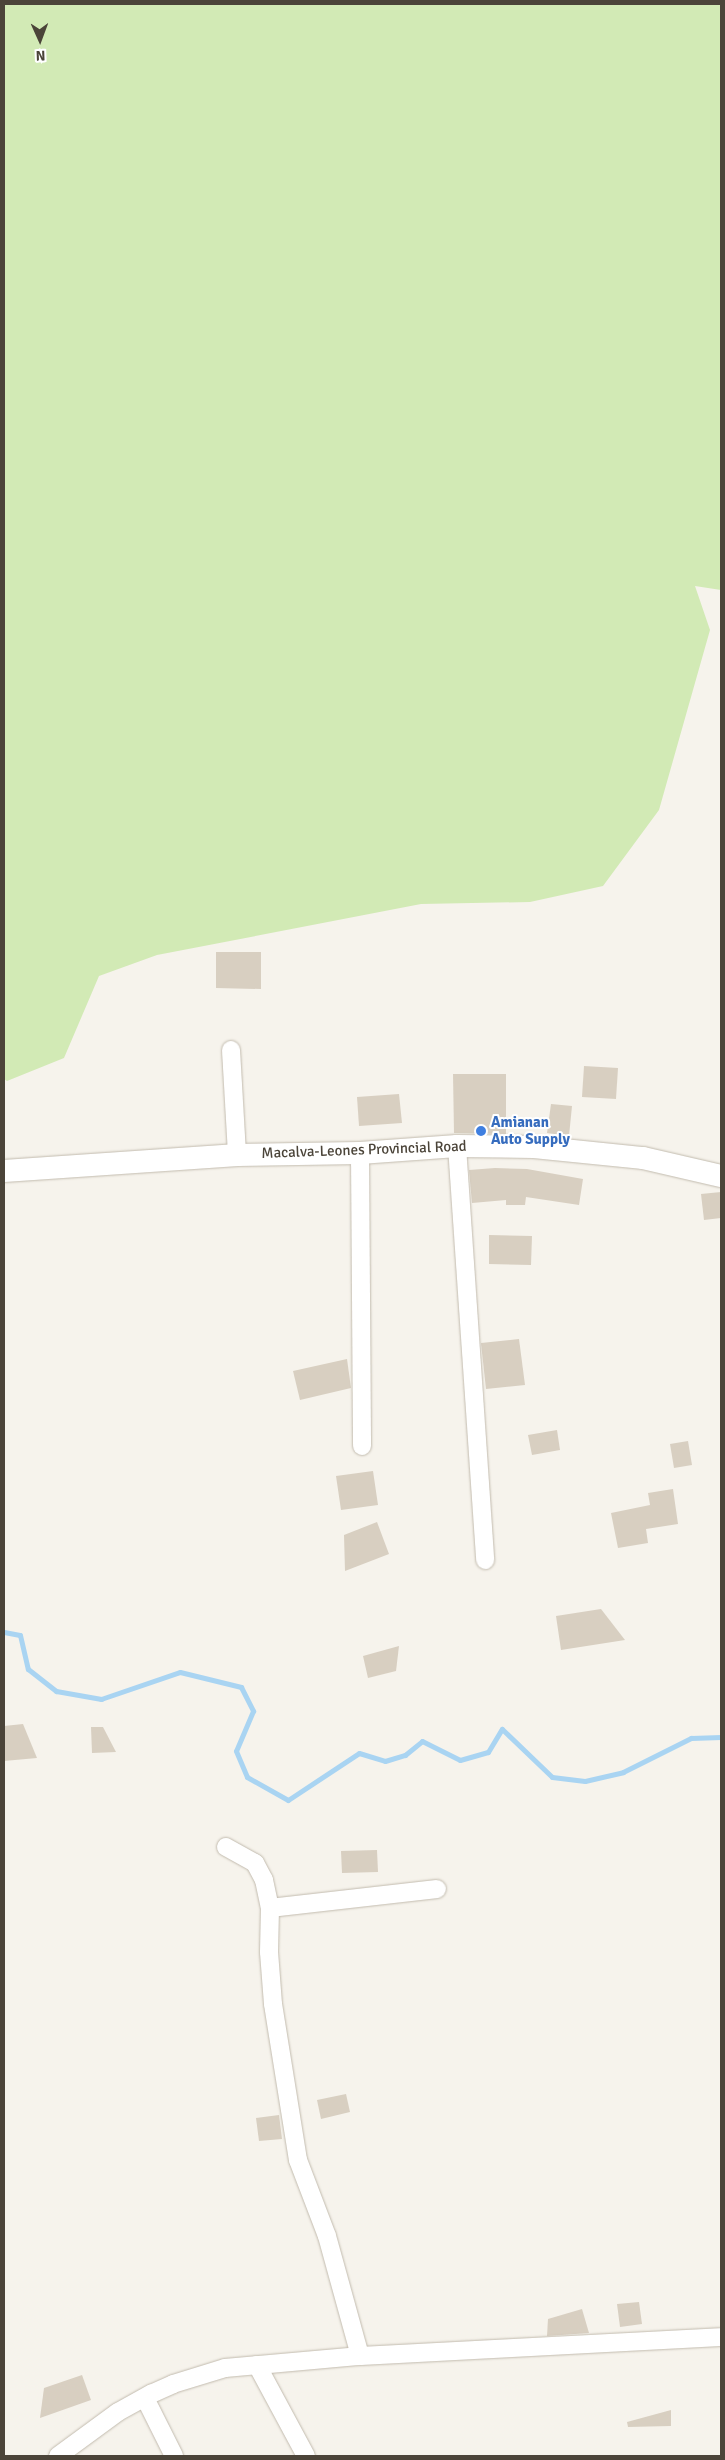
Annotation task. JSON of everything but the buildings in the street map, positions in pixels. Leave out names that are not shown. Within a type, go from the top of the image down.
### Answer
[{"type":"street","points":[[231,1050],[237,1155]]},
{"type":"street","points":[[457,1146],[485,1560]]},
{"type":"street","name":"Macalva-Leones Provincial Road","points":[[4,1171],[237,1155],[360,1153],[457,1146],[585,1151],[643,1158],[721,1176]]},
{"type":"street","points":[[360,1153],[362,1446]]},
{"type":"street","points":[[226,1847],[261,1869],[270,1908],[269,1952],[274,2004],[296,2151],[327,2236],[360,2356]]},
{"type":"street","points":[[270,1908],[437,1889]]},
{"type":"street","points":[[58,2456],[118,2412],[194,2376],[225,2368],[360,2356],[721,2337]]},
{"type":"street","points":[[257,2365],[306,2456]]},
{"type":"street","points":[[145,2398],[174,2456]]},
{"type":"green space","points":[[4,4],[721,4],[721,590],[695,586],[710,630],[659,810],[603,886],[530,902],[421,904],[157,955],[99,976],[64,1058],[7,1081],[4,1079]]},
{"type":"waterway","points":[[4,1632],[20,1635],[28,1669],[56,1691],[101,1699],[180,1672],[241,1687],[253,1711],[236,1751],[247,1777],[288,1800],[359,1753],[385,1761],[405,1755],[422,1741],[460,1760],[488,1752],[502,1729],[552,1777],[585,1781],[623,1772],[691,1738],[721,1737]]},
{"type":"place","name":"Amianan Auto Supply","points":[[481,1131]]}]
